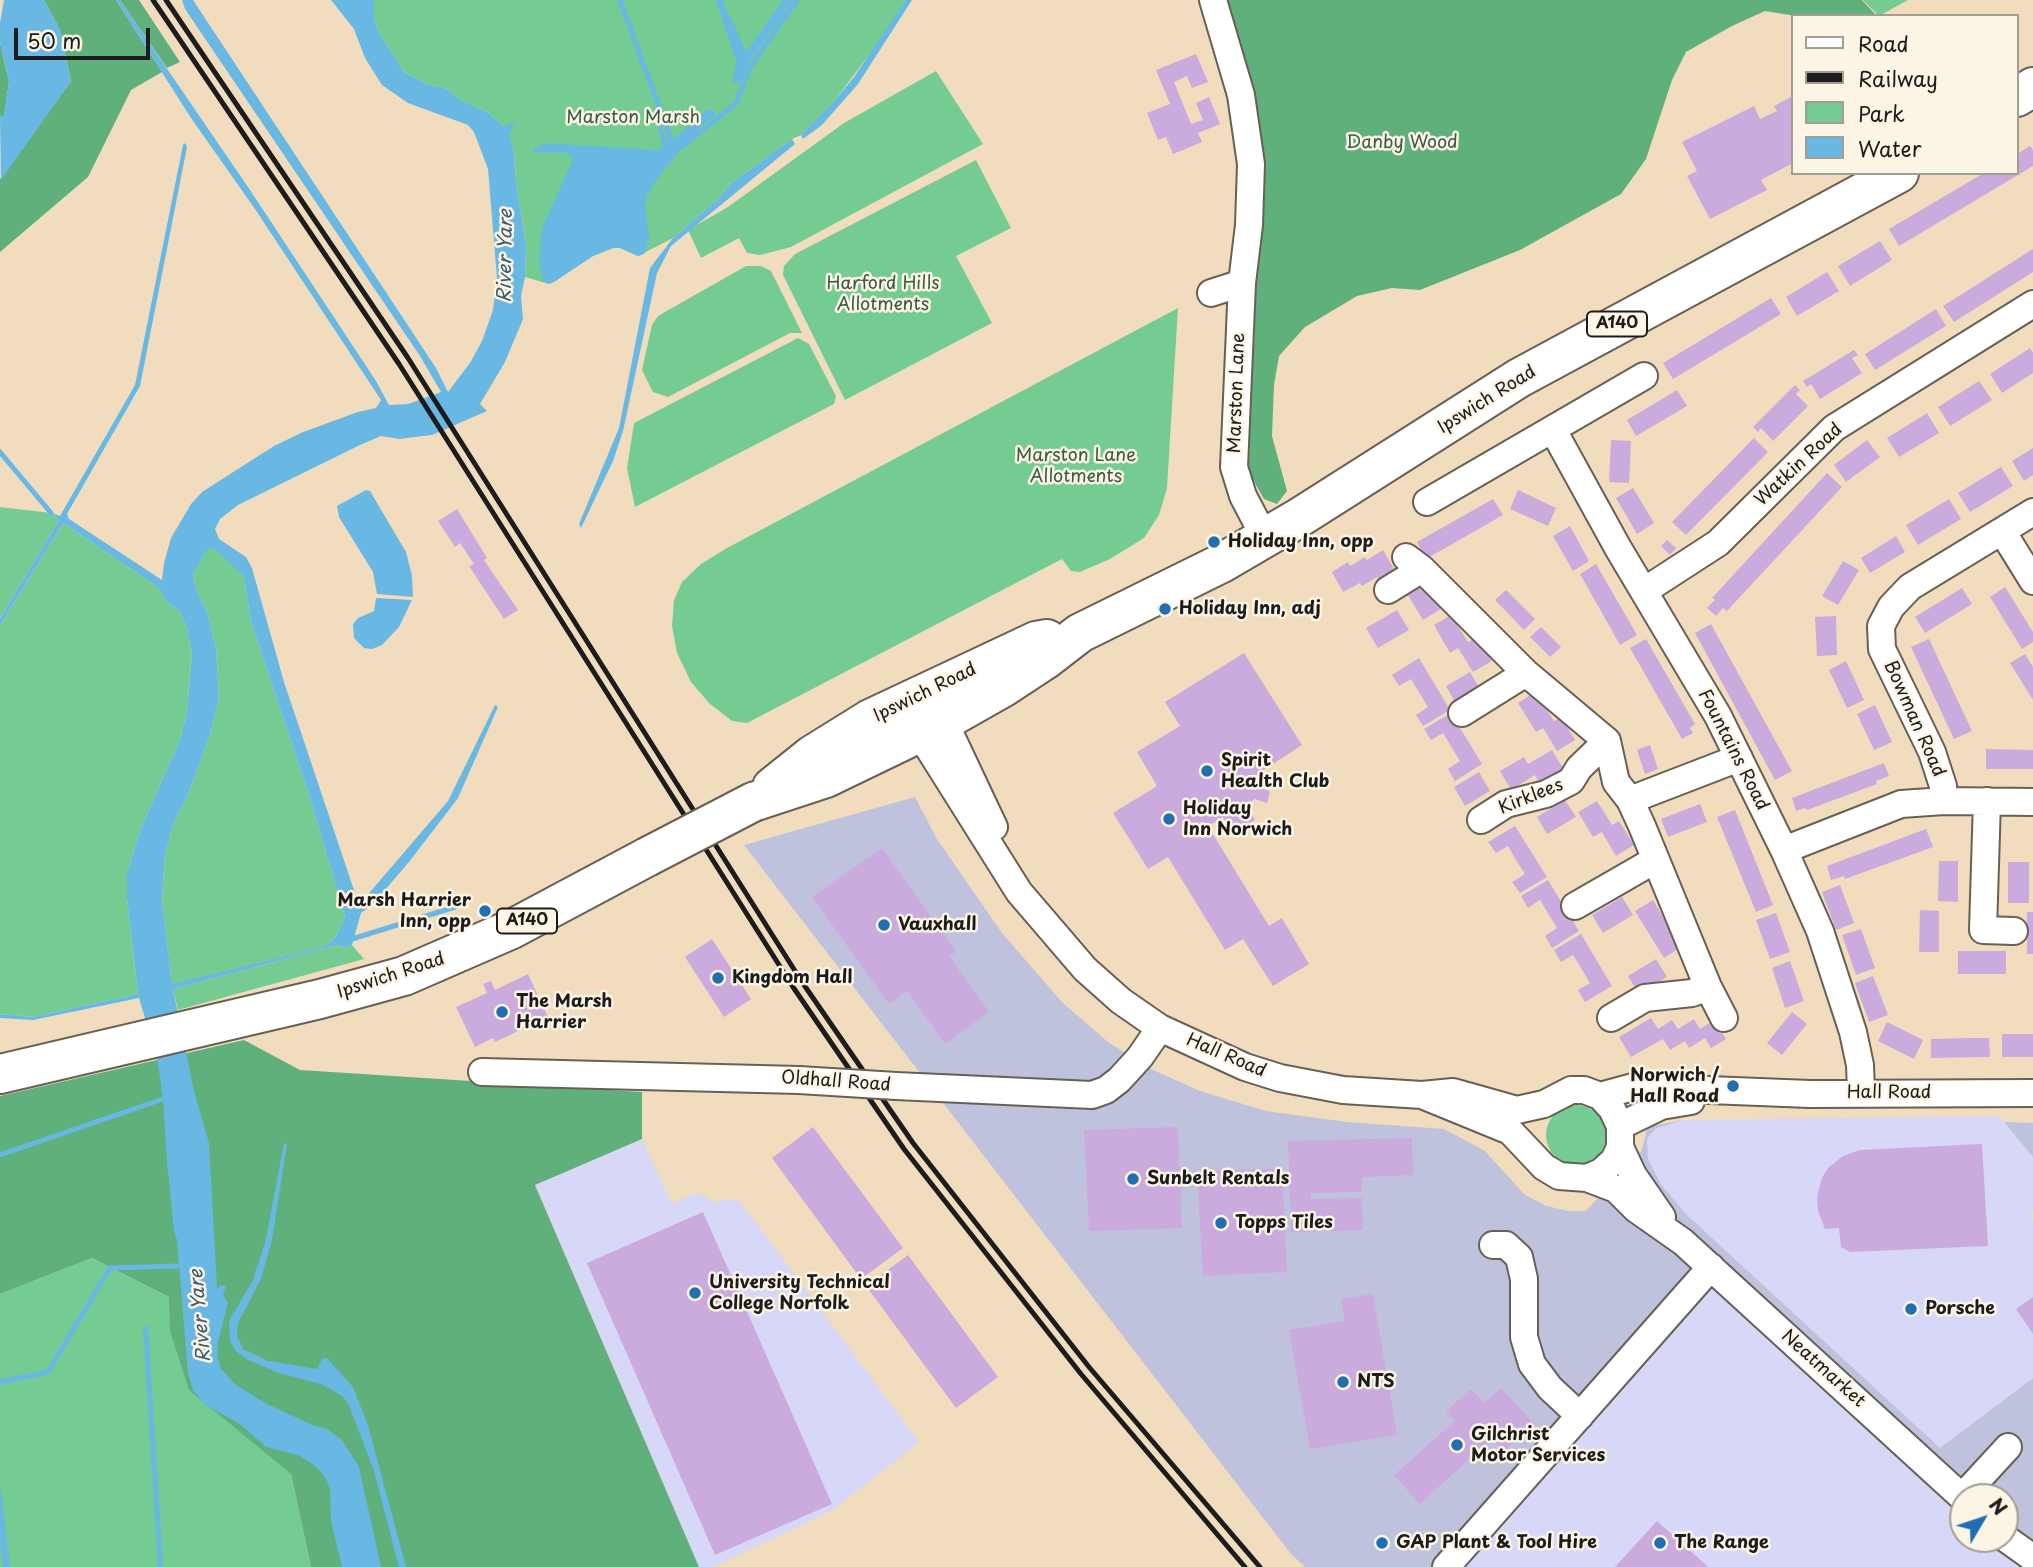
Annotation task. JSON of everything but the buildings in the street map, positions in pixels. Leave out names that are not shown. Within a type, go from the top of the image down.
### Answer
[{"type":"highway","name":"Ipswich Road","points":[[753,802],[782,778],[820,764],[1035,667],[1080,632],[1220,564],[1265,538],[1519,378],[1895,175]]},
{"type":"highway","name":"Ipswich Road","points":[[0,1074],[369,987],[415,972],[512,929],[753,802],[826,778],[927,715]]},
{"type":"street","name":"Marston Lane","points":[[1213,0],[1241,95],[1251,164],[1249,225],[1242,283],[1234,467],[1243,496],[1265,538]]},
{"type":"street","points":[[1211,293],[1242,283]]},
{"type":"street","name":"Watkin Road","points":[[1644,591],[1718,543],[1834,428],[2033,304]]},
{"type":"street","points":[[1426,502],[1644,376]]},
{"type":"street","name":"Fountains Road","points":[[1553,430],[1718,716],[1784,850],[1820,931],[1853,1032],[1860,1065],[1861,1093]]},
{"type":"street","name":"Bowman Road","points":[[1944,801],[1943,786],[1933,752],[1882,649],[1881,626],[1891,607],[1910,587],[2033,512]]},
{"type":"street","points":[[2002,531],[2033,581]]},
{"type":"street","points":[[1388,590],[1414,563],[1526,673],[1607,741],[1616,782],[1630,800],[1708,987],[1724,1018]]},
{"type":"street","points":[[1462,713],[1526,673]]},
{"type":"street","name":"Hall Road","points":[[927,715],[1063,944],[1085,969],[1121,1001],[1160,1027],[1245,1067],[1280,1078],[1343,1090],[1422,1095],[1453,1092],[1517,1110],[1544,1104],[1571,1090],[1584,1090],[1600,1097],[1633,1087],[1745,1092],[2033,1093]]},
{"type":"street","name":"Kirklees","points":[[1481,820],[1506,804],[1546,794],[1571,781],[1579,768],[1607,741]]},
{"type":"street","points":[[1630,800],[1739,758]]},
{"type":"street","points":[[1784,850],[1901,804],[1944,801],[2033,802]]},
{"type":"street","points":[[1987,801],[1971,930],[2014,931]]},
{"type":"street","points":[[1575,906],[1655,860]]},
{"type":"street","points":[[1611,1018],[1645,998],[1692,993],[1708,987]]},
{"type":"street","name":"Oldhall Road","points":[[482,1072],[799,1080],[1092,1095],[1106,1090],[1119,1080],[1140,1057],[1160,1027]]},
{"type":"street","name":"Hall Road","points":[[1422,1095],[1510,1131],[1544,1167],[1559,1176],[1587,1178],[1601,1172],[1614,1160],[1620,1136],[1661,1106],[1745,1092]]},
{"type":"street","points":[[1600,1097],[1612,1110],[1620,1136]]},
{"type":"street","points":[[1535,1156],[1531,1139],[1533,1125],[1544,1104]]},
{"type":"street","name":"Neatmarket","points":[[1620,1136],[1633,1175],[1653,1206],[1683,1242]]},
{"type":"street","name":"Neatmarket","points":[[1587,1178],[1616,1189],[1636,1209],[1683,1242],[1949,1485]]},
{"type":"street","points":[[1493,1245],[1506,1245],[1519,1257],[1524,1279],[1524,1336],[1532,1364],[1550,1388],[1580,1416]]},
{"type":"street","points":[[1446,1567],[1711,1267]]},
{"type":"street","name":"Neatmarket","points":[[1975,1483],[2008,1447]]},
{"type":"shaded area","points":[[915,797],[937,839],[1002,933],[1062,1002],[1108,1042],[1151,1069],[1200,1091],[1266,1111],[1347,1122],[1444,1129],[1485,1151],[1524,1194],[1546,1206],[1569,1211],[1586,1211],[1641,1152],[1647,1130],[1652,1126],[1683,1120],[1655,1129],[1647,1139],[1648,1159],[1660,1183],[1687,1215],[1940,1448],[2033,1378],[2033,1567],[2019,1553],[2019,1483],[1949,1483],[1949,1485],[1710,1282],[1460,1567],[1305,1567],[1291,1554],[744,845]]},
{"type":"shaded area","name":"Porsche","points":[[1999,1116],[2033,1157],[2033,1208],[2030,1217],[2033,1221],[2033,1378],[1940,1448],[1687,1215],[1660,1183],[1648,1159],[1646,1145],[1655,1129],[1683,1120]]},
{"type":"shaded area","points":[[2004,1122],[2033,1123],[2033,1157]]},
{"type":"shaded area","name":"University Technical College Norfolk","points":[[642,1139],[672,1204],[697,1193],[713,1203],[722,1200],[740,1201],[919,1442],[833,1510],[713,1567],[699,1567],[535,1184]]},
{"type":"shaded area","points":[[1709,1282],[1949,1498],[1949,1553],[2010,1553],[2025,1567],[1460,1567]]},
{"type":"green space","points":[[44,0],[116,0],[162,72],[131,90],[88,177],[0,252],[0,179],[71,81],[60,30]]},
{"type":"green space","points":[[120,0],[139,0],[180,62],[167,68]]},
{"type":"green space","name":"Marston Marsh","points":[[374,0],[906,0],[884,35],[835,100],[801,135],[730,184],[717,200],[673,238],[638,256],[620,248],[613,248],[593,256],[549,284],[525,277],[526,245],[514,152],[504,127],[489,113],[459,99],[447,89],[427,84],[404,72],[379,33],[374,17]]},
{"type":"green space","name":"Danby Wood","points":[[1224,0],[1862,0],[1875,14],[1792,15],[1765,11],[1732,26],[1686,52],[1672,80],[1646,159],[1621,194],[1520,250],[1420,290],[1392,288],[1357,296],[1305,327],[1279,356],[1274,385],[1272,436],[1287,491],[1277,504],[1264,499],[1247,469],[1247,348],[1257,254]]},
{"type":"green space","points":[[1863,0],[1908,0],[1883,14],[1877,14]]},
{"type":"green space","points":[[0,42],[9,82],[4,116],[0,116]]},
{"type":"green space","name":"Harford Hills Allotments","points":[[936,71],[983,144],[791,247],[760,255],[747,253],[739,238],[701,258],[688,230],[728,207],[844,123]]},
{"type":"green space","name":"Harford Hills Allotments","points":[[976,160],[1011,228],[956,256],[992,323],[845,400],[783,275],[784,266],[795,254]]},
{"type":"green space","name":"Harford Hills Allotments","points":[[746,266],[761,266],[771,271],[802,333],[790,333],[668,397],[653,392],[642,370],[652,325],[658,316]]},
{"type":"green space","name":"Marston Lane Allotments","points":[[1178,308],[1167,488],[1159,515],[1144,538],[1110,559],[1080,572],[1071,571],[1062,559],[747,723],[732,721],[709,703],[691,682],[677,653],[672,626],[674,600],[682,582],[701,564]]},
{"type":"green space","name":"Harford Hills Allotments","points":[[798,338],[809,344],[836,396],[834,404],[635,507],[627,468],[634,423]]},
{"type":"green space","points":[[0,507],[51,513],[59,520],[0,618]]},
{"type":"green space","points":[[63,523],[158,587],[167,602],[180,612],[192,653],[187,711],[181,737],[141,828],[127,873],[127,899],[138,994],[33,1017],[0,1014],[0,626]]},
{"type":"green space","points":[[210,547],[215,548],[244,577],[251,622],[311,801],[345,917],[335,938],[323,947],[172,985],[162,900],[165,856],[172,826],[187,797],[210,735],[219,697],[216,648],[208,615],[193,575],[204,552]]},
{"type":"green space","points":[[338,945],[346,948],[352,945],[364,959],[178,1010],[173,989]]},
{"type":"green space","points":[[244,1040],[300,1070],[642,1092],[642,1139],[535,1185],[699,1567],[311,1567],[291,1474],[189,1390],[170,1331],[169,1297],[92,1258],[0,1294],[0,1096]]},
{"type":"green space","points":[[1570,1105],[1582,1105],[1601,1118],[1606,1135],[1604,1147],[1593,1160],[1582,1165],[1570,1165],[1551,1152],[1546,1141],[1546,1129],[1559,1110]]},
{"type":"green space","points":[[92,1258],[169,1297],[291,1474],[311,1567],[0,1567],[0,1294]]},
{"type":"water","points":[[4,0],[44,0],[60,30],[71,81],[1,180],[0,116],[4,115],[9,82],[0,42]]},
{"type":"water","name":"River Yare","points":[[116,0],[120,0],[250,190],[376,381],[389,405],[408,404],[441,392],[420,356],[185,9],[182,0],[193,0],[436,368],[448,392],[470,363],[482,341],[493,310],[497,278],[488,169],[474,132],[468,125],[408,103],[382,85],[365,58],[354,29],[331,0],[374,0],[374,17],[379,33],[404,72],[427,84],[447,89],[459,99],[489,113],[504,127],[510,123],[514,125],[509,136],[514,152],[526,245],[525,277],[521,296],[523,319],[505,362],[480,404],[487,411],[432,435],[399,439],[381,436],[360,445],[238,505],[220,519],[215,529],[219,539],[246,557],[252,568],[284,682],[359,905],[448,801],[495,705],[498,707],[458,798],[409,862],[372,905],[361,913],[352,945],[346,948],[338,945],[173,989],[194,1091],[209,1143],[217,1288],[226,1286],[223,1295],[228,1303],[218,1342],[217,1356],[221,1369],[236,1385],[265,1403],[312,1425],[327,1429],[342,1440],[359,1467],[381,1567],[342,1567],[331,1521],[330,1488],[323,1474],[314,1465],[298,1455],[266,1447],[240,1424],[204,1404],[193,1390],[188,1373],[163,1099],[157,1058],[139,998],[33,1020],[0,1018],[0,1014],[33,1017],[138,994],[127,899],[127,873],[141,828],[181,737],[187,711],[192,653],[187,629],[180,612],[167,602],[158,587],[63,523],[0,626],[0,618],[59,520],[51,513],[60,516],[135,385],[185,143],[187,147],[140,386],[67,514],[69,519],[162,580],[171,538],[191,504],[202,492],[274,446],[303,432],[376,408],[381,400],[255,209],[191,118]],"holes":[[[210,548],[215,549],[244,577],[251,622],[311,801],[345,917],[335,938],[323,947],[172,984],[162,900],[165,856],[172,826],[187,797],[210,735],[219,697],[216,648],[208,615],[193,575],[204,553]]]},
{"type":"water","points":[[716,0],[723,0],[740,49],[747,51],[783,0],[793,0],[748,63],[741,82],[732,83],[736,61]]},
{"type":"water","points":[[906,0],[912,0],[858,84],[822,125],[803,139],[801,135],[854,77]]},
{"type":"water","points":[[707,110],[714,110],[715,115],[701,126],[647,194],[645,206],[649,238],[644,254],[638,256],[620,248],[613,248],[593,256],[554,282],[549,284],[543,281],[539,263],[542,228],[573,159],[568,153],[541,146],[541,143],[659,150],[663,145],[655,117],[658,116],[666,139],[671,142]]},
{"type":"water","points":[[792,139],[795,144],[671,246],[657,273],[623,431],[613,461],[581,528],[579,524],[619,428],[650,268],[673,238],[717,200],[730,184]]},
{"type":"water","points":[[366,490],[370,491],[406,552],[412,576],[413,597],[377,594],[373,572],[339,517],[337,506]]},
{"type":"water","points":[[376,598],[412,600],[399,627],[382,645],[372,649],[364,648],[354,638],[353,624],[358,618],[374,611]]},
{"type":"water","points":[[284,1143],[287,1144],[272,1240],[261,1279],[238,1323],[237,1337],[243,1349],[268,1361],[317,1369],[322,1359],[327,1358],[353,1387],[368,1425],[406,1567],[399,1567],[374,1471],[348,1403],[341,1395],[321,1384],[279,1373],[248,1360],[236,1351],[230,1341],[229,1321],[253,1280],[266,1239]]},
{"type":"water","points":[[148,1326],[163,1567],[158,1567],[143,1327]]},
{"type":"water","points":[[0,1481],[10,1567],[3,1567],[0,1542]]},
{"type":"waterway","points":[[620,0],[673,145]]},
{"type":"waterway","points":[[683,146],[736,103],[750,67],[797,0]]},
{"type":"waterway","points":[[729,19],[745,55]]},
{"type":"waterway","points":[[536,150],[563,150]]},
{"type":"waterway","points":[[0,452],[51,513]]},
{"type":"waterway","points":[[352,939],[455,907]]},
{"type":"waterway","points":[[0,1155],[163,1099]]},
{"type":"waterway","name":"River Yare","points":[[0,1382],[48,1372],[110,1268],[178,1266]]},
{"type":"railway","points":[[153,0],[399,364],[793,987],[904,1149],[1081,1374],[1245,1567]]},
{"type":"railway","points":[[166,0],[408,358],[802,982],[913,1143],[1089,1367],[1260,1567]]},
{"type":"place","name":"Holiday Inn, opp","points":[[1214,542]]},
{"type":"place","name":"Holiday Inn, adj","points":[[1165,609]]},
{"type":"place","name":"Spirit Health Club","points":[[1207,771]]},
{"type":"place","name":"Holiday Inn Norwich","points":[[1169,819]]},
{"type":"place","name":"Marsh Harrier Inn, opp","points":[[485,911]]},
{"type":"place","name":"Vauxhall","points":[[884,925]]},
{"type":"place","name":"Kingdom Hall","points":[[718,978]]},
{"type":"place","name":"The Marsh Harrier","points":[[502,1012]]},
{"type":"place","name":"Norwich / Hall Road","points":[[1733,1086]]},
{"type":"place","name":"Sunbelt Rentals","points":[[1133,1179]]},
{"type":"place","name":"Topps Tiles","points":[[1221,1223]]},
{"type":"place","name":"University Technical College Norfolk","points":[[695,1293]]},
{"type":"place","name":"Porsche","points":[[1911,1309]]},
{"type":"place","name":"NTS","points":[[1343,1382]]},
{"type":"place","name":"Gilchrist Motor Services","points":[[1457,1445]]},
{"type":"place","name":"GAP Plant & Tool Hire","points":[[1382,1543]]},
{"type":"place","name":"The Range","points":[[1660,1543]]}]
